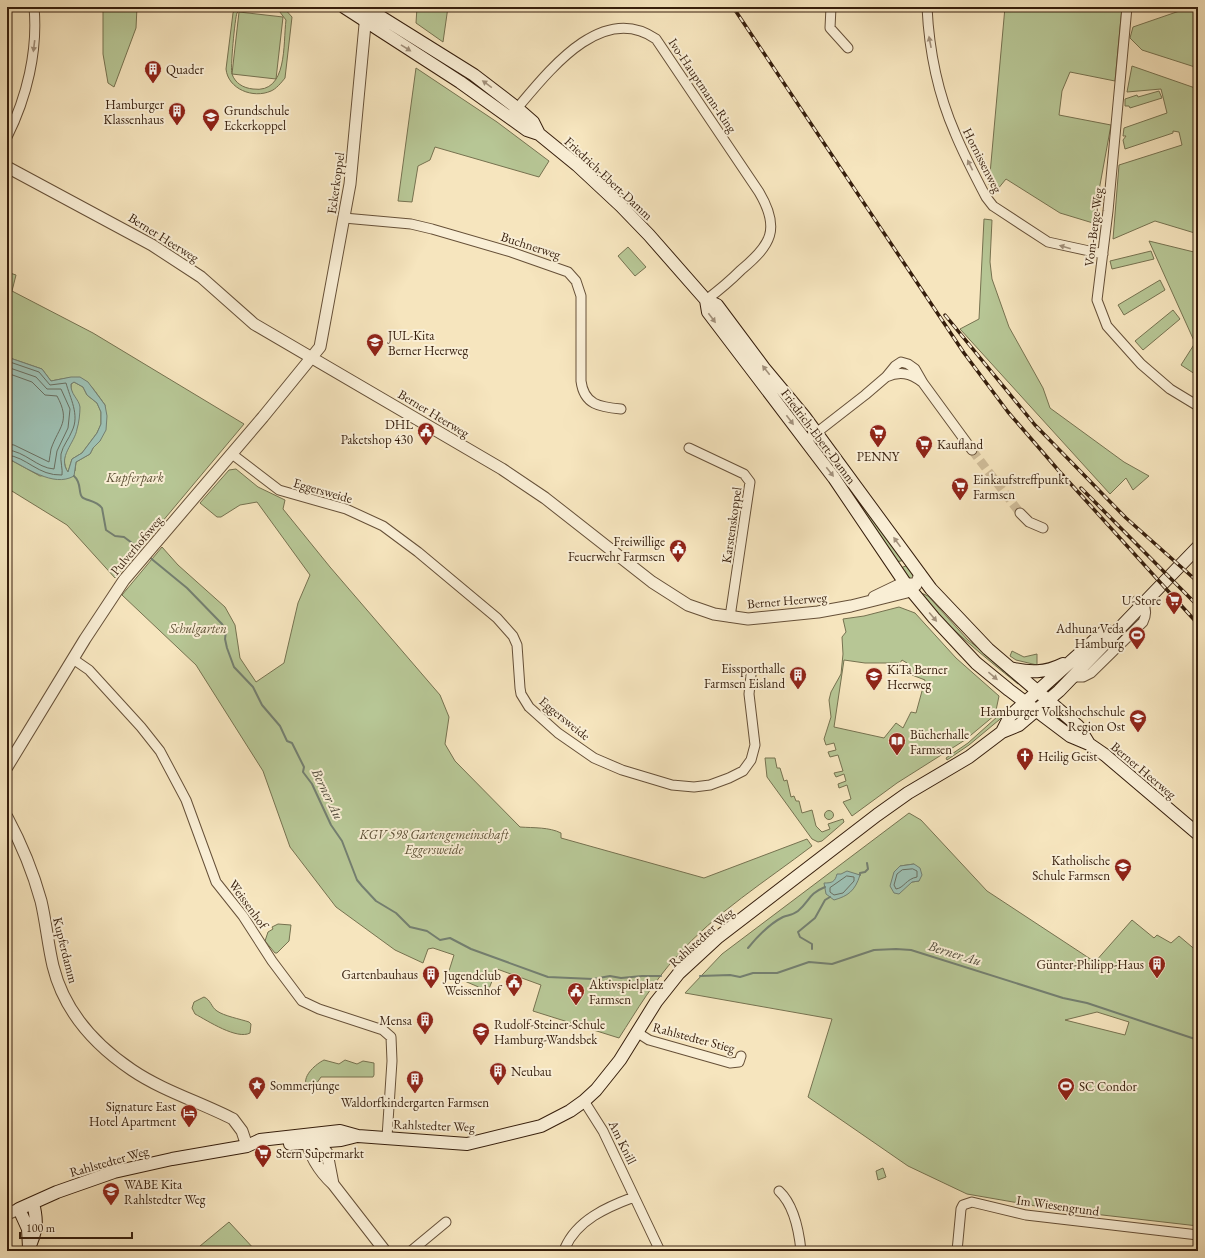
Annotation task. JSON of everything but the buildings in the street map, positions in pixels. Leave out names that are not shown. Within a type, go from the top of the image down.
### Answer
[{"type":"main road","name":"Friedrich-Ebert-Damm","points":[[344,7],[393,24],[474,75],[513,113]]},
{"type":"main road","name":"Friedrich-Ebert-Damm","points":[[367,16],[460,82],[513,113],[533,122],[539,134],[587,174],[622,206],[650,235],[706,300],[717,305],[816,434],[913,583]]},
{"type":"main road","points":[[367,16],[393,24]]},
{"type":"main road","name":"Friedrich-Ebert-Damm","points":[[706,300],[708,312],[913,583]]},
{"type":"main road","points":[[1139,602],[1198,537]]},
{"type":"main road","points":[[1139,602],[1198,547]]},
{"type":"main road","name":"Berner Heerweg","points":[[913,583],[944,601],[982,643],[1007,667],[1078,726],[1089,744]]},
{"type":"main road","name":"Berner Heerweg","points":[[913,583],[934,618],[971,658],[1070,736],[1089,744],[1121,768],[1198,834]]},
{"type":"main road","name":"Rahlstedter Weg","points":[[1002,732],[1010,716],[1139,602]]},
{"type":"main road","name":"Rahlstedter Weg","points":[[19,1209],[33,1204],[56,1192],[114,1172],[172,1158],[247,1146],[261,1148],[340,1131],[358,1136],[473,1143],[541,1126],[570,1111],[584,1101],[620,1060],[656,1002],[679,973],[717,938],[883,810],[908,793],[969,757],[1002,732],[1019,725],[1037,711],[1073,677],[1139,602]]},
{"type":"main road","points":[[1007,667],[1039,672],[1054,669],[1072,661]]},
{"type":"main road","name":"Rahlstedter Weg","points":[[307,1137],[321,1142],[341,1140],[358,1136]]},
{"type":"main road","points":[[29,1249],[37,1225],[37,1218],[33,1204]]},
{"type":"main road","points":[[19,1209],[28,1229],[29,1249]]},
{"type":"street","points":[[7,137],[17,117],[31,66],[35,37],[34,7]]},
{"type":"street","points":[[831,7],[830,28],[848,48]]},
{"type":"street","name":"Hornissenweg","points":[[927,7],[928,31],[937,79],[954,132],[986,197],[993,206],[1048,242],[1103,254]]},
{"type":"street","name":"Vom-Berge-Weg","points":[[1127,7],[1103,254],[1097,300],[1107,326],[1151,374],[1170,389],[1198,406]]},
{"type":"street","name":"Eckerkoppel","points":[[312,358],[319,349],[322,339],[344,218],[351,172],[367,16]]},
{"type":"street","name":"Ivo-Hauptmann-Ring","points":[[513,113],[563,52],[589,30],[607,22],[620,21],[640,25],[656,39],[759,192],[766,204],[770,217],[769,237],[760,254],[706,300]]},
{"type":"street","name":"Berner Heerweg","points":[[7,167],[115,224],[171,256],[201,277],[254,324],[444,434],[537,492],[610,550],[673,597],[698,609],[730,617],[763,618],[830,610],[899,595],[913,583]]},
{"type":"street","name":"Buchnerweg","points":[[344,218],[411,224],[432,229],[511,252],[568,272],[576,281],[581,296],[582,391],[595,405],[621,409]]},
{"type":"street","name":"Pulverhofsweg","points":[[7,767],[110,599],[146,554],[312,358]]},
{"type":"street","points":[[806,441],[886,377],[899,363],[908,364],[915,369],[923,383],[972,450]]},
{"type":"street","points":[[908,364],[913,376]]},
{"type":"street","points":[[886,377],[898,373],[913,376],[923,383]]},
{"type":"street","name":"Karstenskoppel","points":[[689,448],[744,474],[750,482],[730,617]]},
{"type":"street","name":"Eggersweide","points":[[232,454],[279,490],[346,509],[383,526],[418,552],[497,618],[513,636],[518,645],[521,694],[529,707],[558,733],[594,758],[607,765],[672,785],[688,787],[710,785],[743,771],[752,760],[755,750],[749,694],[751,675]]},
{"type":"street","points":[[1020,513],[1030,522],[1043,528]]},
{"type":"street","name":"Weissenhof","points":[[73,659],[88,670],[141,727],[160,751],[186,800],[216,882],[243,916],[276,967],[302,1001],[319,1009],[382,1030],[391,1037],[392,1061],[387,1137]]},
{"type":"street","name":"Kupferdamm","points":[[7,817],[21,845],[41,901],[57,979],[63,994],[81,1024],[97,1042],[133,1071],[233,1120],[242,1130],[247,1146]]},
{"type":"street","name":"Rahlstedter Stieg","points":[[638,1033],[649,1040],[730,1063],[739,1062],[741,1056]]},
{"type":"street","name":"Am Knill","points":[[584,1101],[602,1128],[660,1251]]},
{"type":"street","points":[[307,1137],[310,1151],[321,1170],[385,1251]]},
{"type":"street","points":[[327,1153],[341,1140]]},
{"type":"street","points":[[321,1142],[327,1153],[333,1184]]},
{"type":"street","points":[[779,1191],[785,1196],[792,1211],[801,1251]]},
{"type":"street","points":[[565,1248],[570,1236],[588,1220],[607,1208],[634,1196]]},
{"type":"street","name":"Im Wiesengrund","points":[[957,1251],[961,1209],[963,1204],[972,1202],[1026,1215],[1198,1235]]},
{"type":"street","name":"Rahlstedter Weg","points":[[7,1214],[19,1209]]},
{"type":"street","points":[[412,1251],[446,1222]]},
{"type":"green space","points":[[103,7],[137,7],[136,28],[114,87],[108,83],[103,54]]},
{"type":"green space","points":[[236,7],[244,7],[237,13],[236,17],[232,54],[232,74],[237,82],[243,86],[253,89],[264,88],[272,84],[282,65],[286,20],[276,7],[283,7],[292,17],[285,78],[271,91],[257,94],[249,93],[236,87],[228,76],[226,69],[233,13]]},
{"type":"green space","points":[[417,7],[448,7],[443,42],[416,23]]},
{"type":"green space","points":[[1005,7],[1122,7],[1115,81],[1070,72],[1062,91],[1059,115],[1111,125],[1093,223],[1060,213],[1006,179],[997,190],[989,185]]},
{"type":"green space","points":[[1191,7],[1198,7],[1198,68],[1142,50],[1130,38],[1133,27]]},
{"type":"green space","points":[[239,12],[283,17],[276,79],[232,74]]},
{"type":"green space","points":[[1132,66],[1198,89],[1198,234],[1155,221],[1113,239],[1119,165],[1182,145],[1179,132],[1173,131],[1173,133],[1125,149],[1123,140],[1126,136],[1123,136],[1124,128],[1167,113],[1161,89],[1127,92]]},
{"type":"green space","points":[[416,68],[497,122],[549,161],[539,177],[435,147],[430,160],[418,166],[412,202],[398,201]]},
{"type":"green space","points":[[1159,91],[1162,98],[1130,108],[1129,106],[1125,106],[1125,99]]},
{"type":"green space","points":[[984,219],[992,220],[990,262],[992,279],[1009,327],[1043,388],[1050,408],[1124,462],[1149,476],[1133,490],[1126,478],[1110,494],[960,329],[979,319]]},
{"type":"green space","points":[[1149,241],[1198,253],[1198,376],[1181,365],[1195,343]]},
{"type":"green space","points":[[628,247],[646,267],[635,276],[618,256]]},
{"type":"green space","points":[[1151,251],[1154,259],[1112,269],[1110,261]]},
{"type":"green space","name":"Kupferpark","points":[[7,272],[16,275],[12,291],[93,333],[244,424],[115,578],[67,525],[7,488],[7,458],[40,476],[75,471],[76,462],[90,454],[93,448],[100,441],[105,405],[93,388],[83,380],[71,378],[51,381],[42,369],[7,357]]},
{"type":"green space","points":[[1160,280],[1165,290],[1124,315],[1118,305]]},
{"type":"green space","points":[[1173,310],[1180,319],[1143,350],[1135,341]]},
{"type":"green space","points":[[74,382],[83,387],[87,395],[97,403],[101,412],[101,424],[97,433],[82,453],[72,459],[68,472],[64,459],[79,411],[71,389],[71,384]]},
{"type":"green space","points":[[823,449],[905,560],[896,562],[819,452]]},
{"type":"green space","points":[[236,469],[258,487],[285,500],[283,509],[330,567],[440,695],[449,717],[445,744],[455,761],[520,827],[552,830],[561,833],[561,838],[704,878],[807,839],[812,846],[724,912],[692,940],[661,975],[619,1038],[533,1011],[541,985],[497,969],[488,991],[448,974],[454,955],[433,948],[428,949],[423,963],[395,950],[336,907],[290,847],[263,771],[196,665],[122,595],[162,547],[178,565],[225,607],[235,625],[240,658],[256,682],[284,663],[298,603],[310,575],[257,502],[240,505],[221,517],[217,517],[200,503],[229,470]]},
{"type":"green space","points":[[909,565],[914,575],[912,582],[900,568]]},
{"type":"green space","points":[[917,591],[928,596],[968,640],[1021,682],[1018,684],[965,640],[928,604]]},
{"type":"green space","points":[[899,607],[915,613],[956,658],[999,696],[995,715],[965,740],[897,783],[852,816],[843,802],[851,799],[847,785],[839,788],[838,784],[846,781],[844,774],[836,777],[834,773],[843,771],[838,755],[830,757],[828,752],[836,750],[834,743],[826,745],[824,739],[831,717],[829,700],[831,692],[841,674],[843,654],[842,637],[846,632],[843,619],[864,616]],"holes":[[[844,660],[865,663],[900,663],[902,660],[907,663],[906,665],[912,675],[925,680],[916,713],[911,712],[903,728],[896,723],[884,738],[834,727]]]},
{"type":"green space","points":[[1012,651],[1024,657],[1037,654],[1037,665],[1016,660],[1010,656]]},
{"type":"green space","points":[[1007,708],[1009,710],[999,720],[969,745],[947,760],[946,758],[968,743]]},
{"type":"green space","points":[[765,758],[775,758],[777,768],[780,768],[784,781],[787,780],[791,797],[794,796],[796,801],[799,801],[802,813],[812,810],[816,826],[822,832],[830,829],[828,824],[843,819],[844,822],[822,841],[818,842],[812,839],[767,777]]},
{"type":"green space","points":[[829,810],[834,815],[829,820],[824,815]]},
{"type":"green space","points":[[909,813],[921,820],[987,891],[1095,962],[1132,920],[1154,938],[1157,935],[1171,943],[1179,936],[1198,952],[1198,1226],[1059,1210],[967,1194],[908,1166],[808,1097],[832,1019],[685,993],[722,954]],"holes":[[[914,864],[919,881],[912,882],[900,866]],[[1097,1012],[1129,1022],[1125,1035],[1065,1020]]]},
{"type":"green space","points":[[278,924],[291,925],[289,941],[277,953],[275,953],[265,941],[268,932],[273,929],[272,927]]},
{"type":"green space","points":[[204,997],[220,1013],[249,1022],[251,1024],[250,1033],[238,1034],[230,1032],[195,1014],[192,1008],[194,1002]]},
{"type":"green space","points":[[324,1060],[339,1064],[345,1060],[357,1064],[363,1061],[374,1063],[374,1075],[373,1077],[321,1077],[314,1087],[306,1085],[306,1077],[308,1074],[317,1064]]},
{"type":"green space","points":[[883,1168],[886,1177],[878,1180],[876,1171]]},
{"type":"green space","points":[[229,1222],[256,1251],[194,1251]]},
{"type":"water","points":[[7,357],[42,369],[51,381],[71,377],[80,377],[88,382],[105,405],[107,416],[106,430],[90,454],[76,462],[74,476],[57,480],[49,478],[31,471],[7,458]],"holes":[[[74,382],[83,387],[87,395],[97,403],[101,412],[101,424],[97,433],[82,453],[72,459],[68,472],[64,461],[65,455],[76,434],[80,409],[72,391],[71,384]]]},
{"type":"water","points":[[914,864],[920,868],[922,875],[919,881],[912,882],[899,894],[894,893],[890,886],[894,872],[900,866]]},
{"type":"water","points":[[847,871],[860,875],[858,881],[847,895],[834,900],[826,894],[824,883],[833,882],[837,874]]},
{"type":"waterway","name":"Berner Au","points":[[74,476],[79,484],[82,497],[97,503],[102,508],[106,530],[115,536],[124,537],[144,552]]},
{"type":"waterway","name":"Berner Au","points":[[148,556],[187,588],[222,624],[226,631],[225,639],[234,667],[253,687],[262,705],[280,726],[287,741],[292,743],[304,767],[303,772],[312,784],[331,825],[342,841],[357,880],[376,901],[396,913],[410,927],[427,931],[440,940],[450,938],[471,949],[548,977],[593,979],[610,976],[621,978],[661,976]]},
{"type":"waterway","points":[[860,875],[860,873],[865,872],[868,869],[867,863]]},
{"type":"waterway","points":[[748,948],[769,927],[783,917],[798,911],[815,892],[825,887]]},
{"type":"waterway","points":[[812,949],[812,944],[800,937],[798,932],[815,918],[825,900],[830,897]]},
{"type":"waterway","name":"Berner Au","points":[[700,976],[730,975],[740,977],[753,973],[777,973],[809,962],[832,964],[874,950],[911,950],[1063,998],[1087,1003],[1198,1040]]},
{"type":"tunnel","points":[[972,450],[1020,513]]},
{"type":"railway","points":[[733,7],[964,353],[1008,412],[1059,471],[1198,624]]},
{"type":"railway","points":[[945,315],[1035,425],[1126,518],[1198,582]]},
{"type":"railway","points":[[1081,488],[1198,606]]},
{"type":"place","name":"Quader","points":[[153,84]]},
{"type":"place","name":"Hamburger Klassenhaus","points":[[177,126]]},
{"type":"place","name":"Grundschule Eckerkoppel","points":[[211,132]]},
{"type":"place","name":"JUL-Kita Berner Heerweg","points":[[375,357]]},
{"type":"place","name":"DHL Paketshop 430","points":[[426,446]]},
{"type":"place","name":"PENNY","points":[[878,448]]},
{"type":"place","name":"Kaufland","points":[[924,459]]},
{"type":"place","name":"Einkaufstreffpunkt Farmsen","points":[[960,501]]},
{"type":"place","name":"Freiwillige Feuerwehr Farmsen","points":[[678,563]]},
{"type":"place","name":"U-Store","points":[[1174,615]]},
{"type":"place","name":"Adhuna Veda Hamburg","points":[[1137,650]]},
{"type":"place","name":"Eissporthalle Farmsen Eisland","points":[[798,690]]},
{"type":"place","name":"KiTa Berner Heerweg","points":[[874,691]]},
{"type":"place","name":"Hamburger Volkshochschule Region Ost","points":[[1138,733]]},
{"type":"place","name":"Bücherhalle Farmsen","points":[[897,756]]},
{"type":"place","name":"Heilig Geist","points":[[1025,771]]},
{"type":"place","name":"Katholische Schule Farmsen","points":[[1123,882]]},
{"type":"place","name":"Günter-Philipp-Haus","points":[[1157,979]]},
{"type":"place","name":"Gartenbauhaus","points":[[431,989]]},
{"type":"place","name":"Jugendclub Weissenhof","points":[[514,997]]},
{"type":"place","name":"Aktivspielplatz Farmsen","points":[[576,1006]]},
{"type":"place","name":"Mensa","points":[[425,1035]]},
{"type":"place","name":"Rudolf-Steiner-Schule Hamburg-Wandsbek","points":[[481,1046]]},
{"type":"place","name":"Neubau","points":[[498,1086]]},
{"type":"place","name":"Waldorfkindergarten Farmsen","points":[[415,1094]]},
{"type":"place","name":"Sommerjunge","points":[[257,1100]]},
{"type":"place","name":"SC Condor","points":[[1066,1101]]},
{"type":"place","name":"Signature East Hotel Apartment","points":[[189,1128]]},
{"type":"place","name":"Stern Supermarkt","points":[[263,1168]]},
{"type":"place","name":"WABE Kita Rahlstedter Weg","points":[[111,1206]]},
{"type":"park label","name":"Schulgarten","points":[[198,628]]},
{"type":"park label","name":"KGV 598 Gartengemeinschaft Eggersweide","points":[[434,842]]}]
